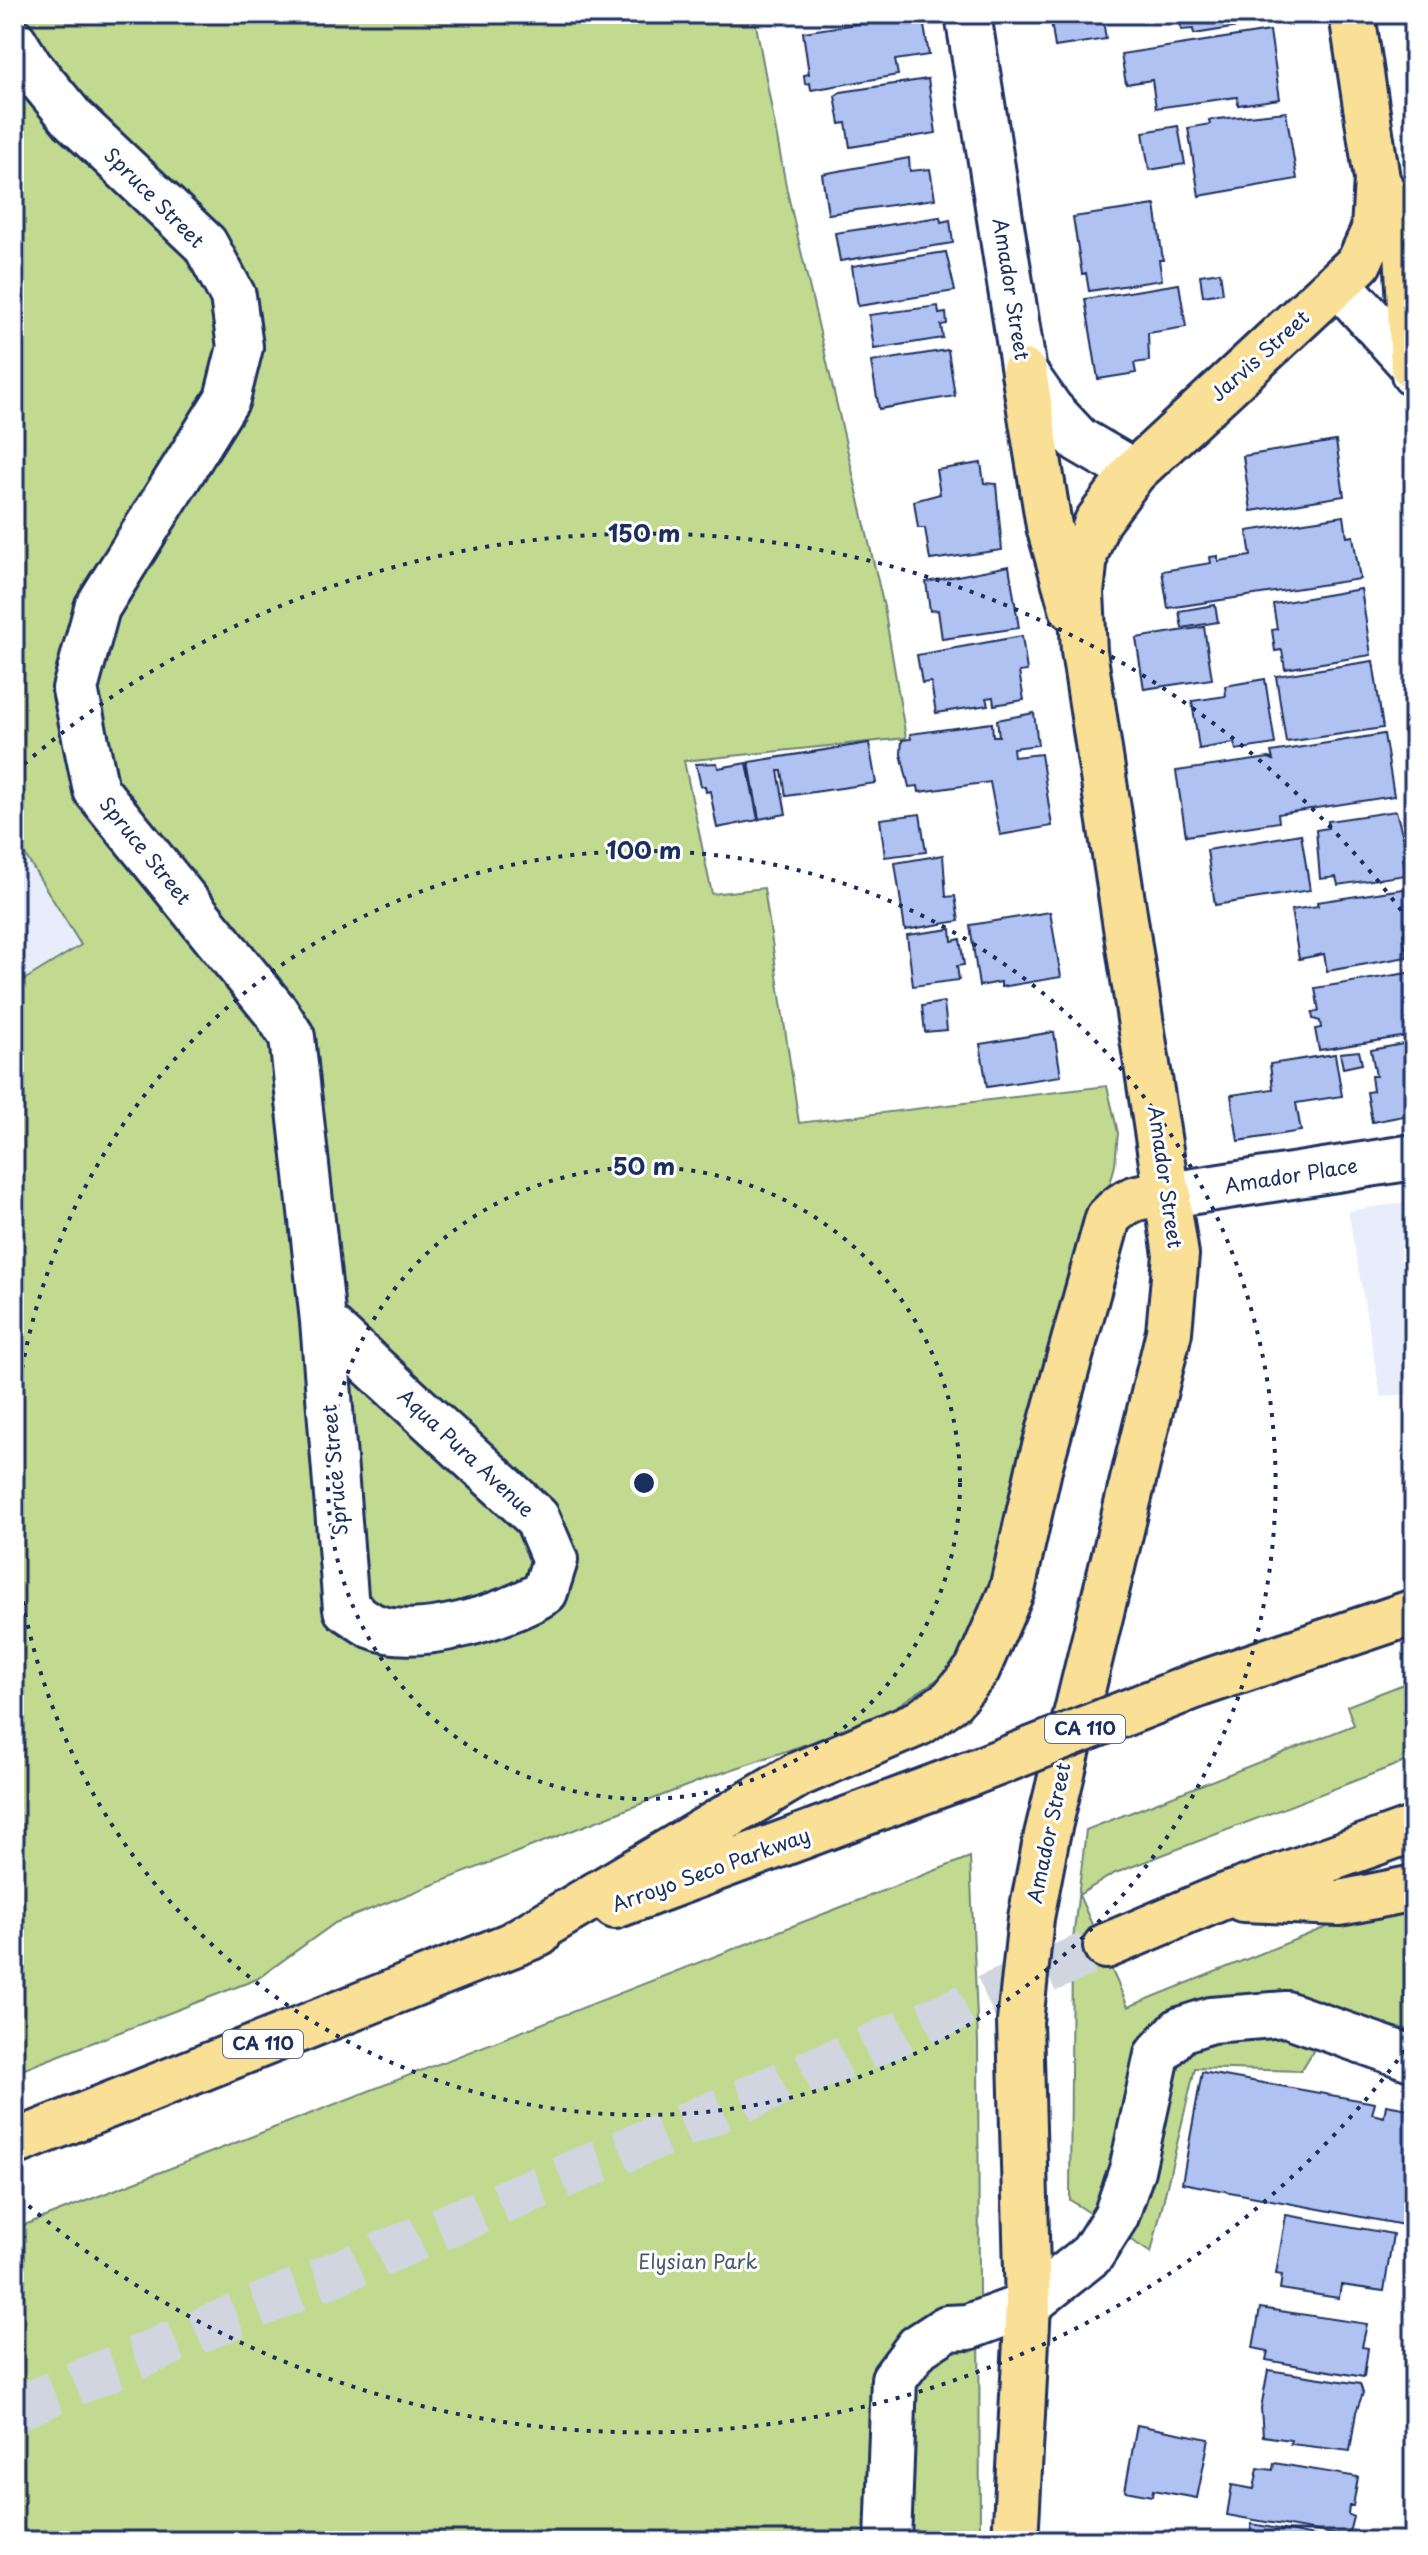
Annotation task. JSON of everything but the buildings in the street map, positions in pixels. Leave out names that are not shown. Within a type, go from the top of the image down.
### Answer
[{"type":"main road","points":[[1352,14],[1377,179],[1407,249],[1414,369]]},
{"type":"main road","name":"Jarvis Street","points":[[1134,472],[1359,263],[1374,230],[1377,179]]},
{"type":"main road","points":[[1024,372],[1049,526],[1084,651]]},
{"type":"main road","name":"Amador Street","points":[[1015,2541],[1028,2305],[1020,2022],[1031,1918],[1047,1835],[1169,1332],[1176,1255],[1084,651],[1081,593],[1085,555],[1097,522],[1134,472]]},
{"type":"main road","points":[[513,1944],[799,1774],[884,1740],[951,1701],[977,1670],[1012,1590],[1040,1465],[1108,1218],[1122,1203],[1137,1195],[1169,1195]]},
{"type":"main road","name":"Arroyo Seco Parkway","points":[[14,2143],[513,1944],[969,1774],[1200,1684],[1413,1613]]},
{"type":"main road","points":[[1106,1946],[1220,1898],[1414,1829]]},
{"type":"main road","points":[[1220,1898],[1340,1903],[1414,1888]]},
{"type":"street","name":"Amador Street","points":[[968,14],[1024,372],[1050,409],[1079,440],[1134,472]]},
{"type":"street","name":"Spruce Street","points":[[14,41],[30,67],[73,119],[205,244],[233,296],[240,347],[227,399],[97,608],[75,689],[96,790],[276,1012],[292,1037],[323,1321],[346,1609]]},
{"type":"street","points":[[1339,284],[1414,369]]},
{"type":"street","name":"Amador Place","points":[[1169,1195],[1414,1157]]},
{"type":"street","name":"Aqua Pura Avenue","points":[[323,1321],[537,1518],[555,1560],[545,1592],[522,1607],[420,1633],[374,1627],[346,1609]]},
{"type":"street","points":[[888,2541],[894,2379],[918,2347],[947,2328],[968,2327],[1028,2305],[1092,2254],[1116,2216],[1145,2121],[1157,2055],[1180,2030],[1211,2020],[1286,2014],[1414,2059]]},
{"type":"shaded area","points":[[14,837],[163,1077],[14,1169]]},
{"type":"shaded area","points":[[1414,1201],[1414,1393],[1381,1397],[1348,1211]]},
{"type":"green space","points":[[14,14],[754,14],[787,191],[884,607],[906,738],[684,761],[712,894],[764,888],[799,1123],[1107,1086],[1118,1133],[1115,1165],[1005,1581],[950,1671],[874,1721],[707,1778],[335,1923],[257,1979],[14,2073],[14,986],[81,945],[14,837]]},
{"type":"green space","points":[[1414,1680],[1414,1758],[1113,1874],[1079,1895],[1128,2007],[1349,1918],[1414,1909],[1414,2031],[1336,2013],[1301,2071],[1195,2068],[1151,2253],[1070,2200],[1072,1948],[1086,1830],[1354,1725],[1347,1706]]},
{"type":"green space","name":"Elysian Park","points":[[970,1857],[978,2042],[980,2541],[14,2541],[14,2229]]},
{"type":"tunnel","points":[[14,2410],[1106,1946]]}]
